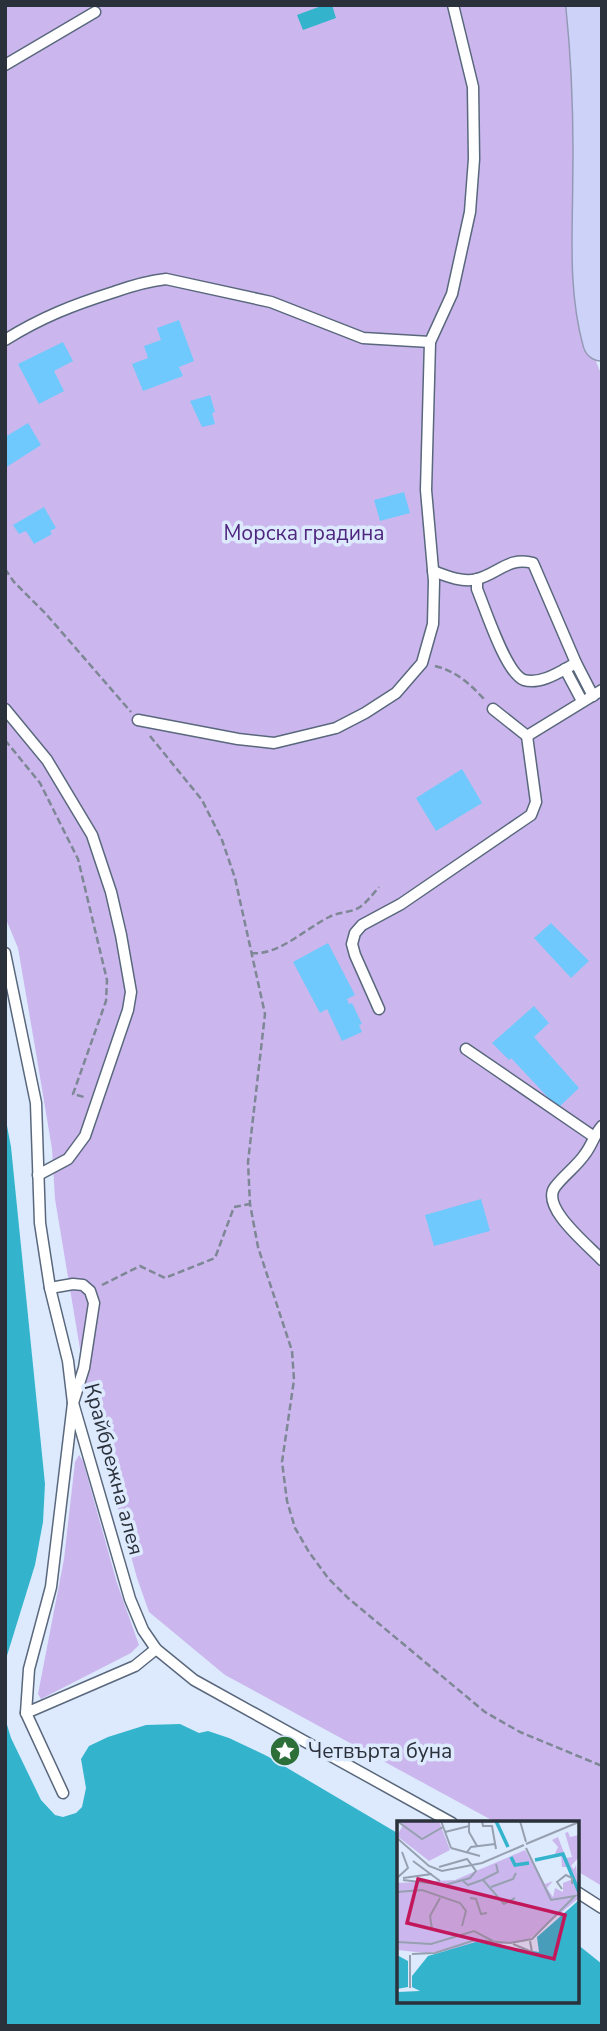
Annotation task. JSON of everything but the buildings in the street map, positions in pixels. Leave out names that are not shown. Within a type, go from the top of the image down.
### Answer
[{"type":"highway","points":[[584,5],[591,56],[593,112],[591,272],[593,301],[602,342]]},
{"type":"lane","points":[[138,720],[274,743],[336,728],[365,713],[396,693],[422,663],[433,624],[433,571],[426,490],[430,342],[452,294],[470,212],[474,159],[473,87],[453,5]]},
{"type":"lane","points":[[5,65],[95,12]]},
{"type":"lane","points":[[5,340],[36,320],[74,305],[150,281],[166,279],[271,302],[363,338],[430,342]]},
{"type":"lane","points":[[433,571],[462,580],[477,579],[521,559],[533,563],[576,663],[597,693],[527,736]]},
{"type":"lane","points":[[477,579],[477,589],[510,668],[523,680],[537,680],[576,663]]},
{"type":"lane","points":[[565,669],[582,701]]},
{"type":"lane","points":[[5,709],[47,760],[92,835],[111,892],[131,992],[128,1010],[85,1136],[68,1159],[38,1175]]},
{"type":"lane","points":[[379,1009],[355,955],[352,944],[355,933],[362,925],[401,904],[531,815],[536,802],[527,736],[494,709]]},
{"type":"lane","name":"Крайбрежна алея","points":[[5,953],[36,1103],[40,1223],[50,1288],[68,1361],[73,1403],[130,1600],[143,1630],[156,1649],[194,1680],[448,1821]]},
{"type":"lane","points":[[466,1049],[593,1136]]},
{"type":"lane","points":[[602,1126],[593,1136],[587,1153],[554,1188],[551,1195],[555,1210],[602,1260]]},
{"type":"lane","points":[[50,1288],[83,1285],[90,1291],[94,1303],[83,1368],[73,1403],[51,1587],[29,1669],[26,1713],[63,1793]]},
{"type":"lane","points":[[26,1713],[135,1666],[156,1649]]},
{"type":"lane","points":[[579,1893],[602,1908]]},
{"type":"path","points":[[5,569],[138,720],[202,800],[222,840],[235,878],[265,1014],[248,1162],[250,1204],[258,1247],[292,1351],[294,1380],[282,1462],[287,1501],[295,1528],[328,1578],[348,1598],[485,1712],[520,1732],[602,1766]]},
{"type":"path","points":[[422,663],[449,669],[470,684],[494,709]]},
{"type":"path","points":[[5,740],[40,783],[78,859],[99,940],[107,980],[106,1000],[74,1094],[96,1101]]},
{"type":"path","points":[[251,953],[264,954],[277,949],[331,916],[360,906],[379,887]]},
{"type":"path","points":[[90,1291],[140,1266],[165,1278],[215,1258],[234,1207],[250,1204]]},
{"type":"green space","name":"Морска градина","points":[[5,5],[571,5],[588,342],[602,376],[602,1886],[579,1872],[579,1821],[493,1821],[225,1675],[149,1612],[137,1578],[89,1403],[55,1199],[52,1149],[18,948],[5,917]]},
{"type":"green space","points":[[79,1455],[83,1461],[117,1583],[139,1645],[131,1653],[41,1699],[38,1694],[64,1559],[75,1462]]},
{"type":"water","points":[[324,5],[332,5],[336,18],[303,30],[297,15]]},
{"type":"water","points":[[5,1115],[11,1147],[45,1484],[43,1522],[35,1565],[5,1662]]},
{"type":"water","points":[[5,1718],[11,1738],[41,1800],[55,1815],[63,1817],[76,1813],[82,1807],[86,1788],[81,1759],[89,1746],[146,1725],[180,1724],[199,1733],[208,1731],[229,1738],[267,1756],[397,1833],[397,2003],[579,2003],[579,1946],[602,1964],[602,2026],[5,2026]]},
{"type":"place","name":"Четвърта буна","points":[[285,1751]]}]
